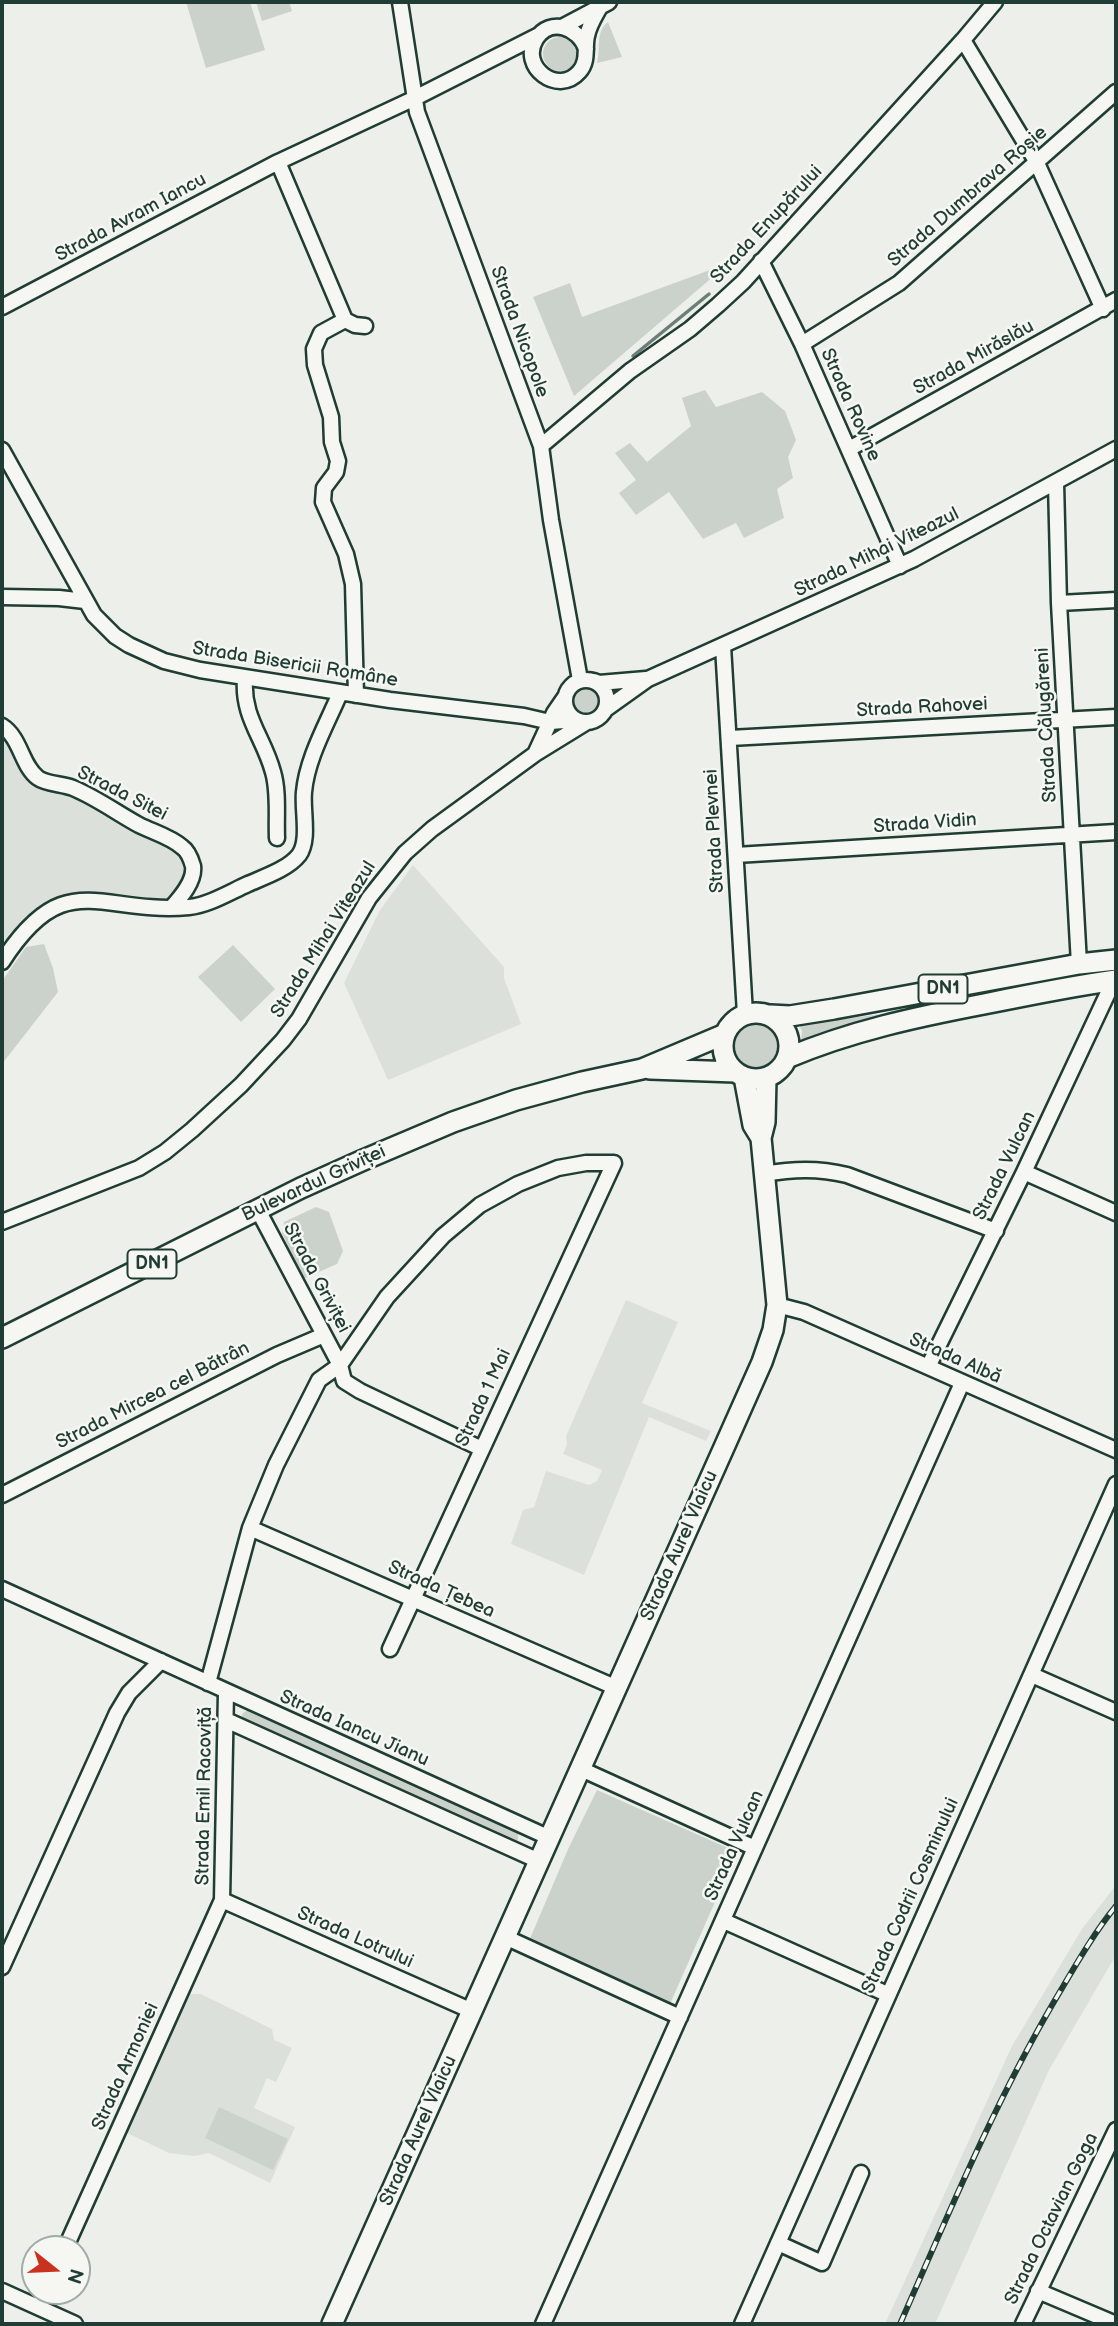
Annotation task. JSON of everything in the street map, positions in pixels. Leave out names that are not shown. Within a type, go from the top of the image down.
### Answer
[{"type":"main road","name":"DN1","points":[[725,1034],[734,1021],[745,1014],[759,1012],[790,1016],[1079,964],[1116,960]]},
{"type":"main road","name":"DN1","points":[[740,1074],[755,1079],[766,1078],[779,1070],[787,1058],[840,1037],[889,1024],[1056,989],[1115,980]]},
{"type":"main road","points":[[770,1015],[785,1030],[789,1049],[787,1058]]},
{"type":"main road","points":[[725,1034],[724,1055],[740,1074]]},
{"type":"main road","name":"Bulevardul Griviței","points":[[2,1338],[349,1166],[453,1122],[529,1096],[642,1069],[725,1034]]},
{"type":"main road","name":"Bulevardul Griviței","points":[[642,1069],[740,1074]]},
{"type":"main road","name":"Strada Aurel Vlaicu","points":[[740,1074],[753,1125],[761,1138]]},
{"type":"main road","name":"Strada Aurel Vlaicu","points":[[332,2324],[762,1362],[773,1330],[777,1305],[761,1138],[765,1122],[766,1078]]},
{"type":"street","name":"Strada Nicopole","points":[[400,2],[417,112],[541,446],[551,520],[586,680]]},
{"type":"street","name":"Strada Enupărului","points":[[541,446],[630,371],[690,329],[718,305],[995,2]]},
{"type":"street","points":[[604,4],[590,25],[583,67],[569,79],[559,81],[540,73],[534,65],[532,51],[540,35],[552,28],[562,27],[604,4]]},
{"type":"street","points":[[562,27],[576,33],[586,49]]},
{"type":"street","name":"Strada Avram Iancu","points":[[2,307],[278,162],[415,98],[540,35]]},
{"type":"street","points":[[963,40],[1036,161],[1103,309]]},
{"type":"street","name":"Strada Avram Iancu","points":[[491,60],[518,56],[534,65]]},
{"type":"street","name":"Strada Dumbrava Roșie","points":[[802,344],[900,283],[1116,92]]},
{"type":"street","points":[[278,162],[345,320],[365,326]]},
{"type":"street","name":"Strada Rovine","points":[[761,261],[802,344],[900,566]]},
{"type":"street","name":"Strada Mirăslău","points":[[849,449],[1116,300]]},
{"type":"street","points":[[345,320],[321,333],[314,349],[315,365],[331,417],[332,442],[338,461],[337,472],[324,488],[323,502],[346,554],[354,584],[356,695]]},
{"type":"street","name":"Strada Mihai Viteazul","points":[[606,709],[648,679],[900,566],[1116,449]]},
{"type":"street","name":"Strada Bisericii Române","points":[[2,450],[85,601],[103,625],[148,655],[179,665],[244,679],[525,716],[550,722],[582,721]]},
{"type":"street","name":"Strada Călugăreni","points":[[1056,483],[1059,603],[1079,964]]},
{"type":"street","points":[[2,597],[85,601]]},
{"type":"street","points":[[1059,603],[1116,600]]},
{"type":"street","name":"Strada Plevnei","points":[[723,646],[745,1014]]},
{"type":"street","points":[[244,679],[243,696],[252,725],[273,771],[276,838]]},
{"type":"street","name":"Strada Mihai Viteazul","points":[[586,680],[599,683],[648,679]]},
{"type":"street","points":[[535,754],[535,733],[525,716],[540,712],[566,694],[572,685],[586,680],[601,686],[606,692],[606,709],[598,718],[582,721],[567,710],[566,694]]},
{"type":"street","points":[[2,961],[25,930],[55,905],[93,900],[172,908],[203,904],[288,864],[300,854],[307,775],[340,693]]},
{"type":"street","name":"Strada Mihai Viteazul","points":[[535,754],[566,694]]},
{"type":"street","name":"Strada Rahovei","points":[[730,738],[1116,717]]},
{"type":"street","name":"Strada Mihai Viteazul","points":[[2,1222],[139,1168],[165,1152],[192,1130],[267,1060],[291,1030],[369,898],[405,853],[432,829],[582,721]]},
{"type":"street","name":"Strada Sitei","points":[[2,726],[15,738],[31,770],[39,779],[59,783],[97,799],[139,825],[183,847],[190,856],[193,868],[190,882],[172,908]]},
{"type":"street","name":"Strada Vidin","points":[[736,855],[1116,832]]},
{"type":"street","name":"Strada Vulcan","points":[[928,1367],[1115,980]]},
{"type":"street","name":"Strada Emil Racoviță","points":[[208,1683],[250,1528],[276,1465],[319,1380],[340,1365],[387,1297],[443,1236],[480,1205],[518,1184],[558,1168],[586,1163],[614,1163]]},
{"type":"street","name":"Strada 1 Mai","points":[[390,1649],[614,1163]]},
{"type":"street","points":[[764,1174],[821,1169],[847,1175],[996,1231]]},
{"type":"street","points":[[1024,1172],[1116,1213]]},
{"type":"street","name":"Strada Griviței","points":[[258,1210],[340,1365]]},
{"type":"street","name":"Strada Albă","points":[[777,1305],[804,1312],[1116,1450]]},
{"type":"street","name":"Strada Mircea cel Bătrân","points":[[2,1495],[277,1354],[324,1335]]},
{"type":"street","points":[[340,1365],[344,1381],[359,1391],[482,1449]]},
{"type":"street","name":"Strada Vulcan","points":[[543,2324],[961,1383]]},
{"type":"street","name":"Strada Codrii Cosminului","points":[[742,2324],[1116,1484]]},
{"type":"street","name":"Strada Țebea","points":[[250,1528],[617,1688]]},
{"type":"street","name":"Strada Iancu Jianu","points":[[2,1589],[550,1838]]},
{"type":"street","points":[[2,1967],[117,1713],[129,1693],[160,1661]]},
{"type":"street","points":[[1032,1675],[1116,1712]]},
{"type":"street","name":"Strada Emil Racoviță","points":[[222,1900],[226,1692]]},
{"type":"street","points":[[226,1720],[539,1861]]},
{"type":"street","points":[[581,1769],[755,1848]]},
{"type":"street","name":"Strada Lotrului","points":[[222,1900],[472,2011]]},
{"type":"street","name":"Strada Armoniei","points":[[71,2235],[222,1900]]},
{"type":"street","points":[[724,1921],[887,1994]]},
{"type":"street","points":[[505,1937],[680,2017]]},
{"type":"street","name":"Strada Octavian Goga","points":[[1023,2324],[1116,2130]]},
{"type":"street","points":[[778,2243],[822,2263],[861,2173]]},
{"type":"street","points":[[2,2291],[75,2324]]},
{"type":"street","points":[[1038,2291],[1116,2324]]},
{"type":"shaded area","points":[[186,2],[250,2],[265,50],[206,68]]},
{"type":"shaded area","points":[[256,2],[289,2],[292,11],[262,21]]},
{"type":"shaded area","points":[[608,22],[622,57],[597,63],[601,31]]},
{"type":"shaded area","points":[[560,37],[572,42],[577,54],[572,66],[560,71],[548,66],[543,54],[548,42]]},
{"type":"shaded area","points":[[729,263],[574,396],[533,297],[570,283],[582,317]]},
{"type":"shaded area","points":[[705,390],[716,407],[762,392],[785,411],[796,440],[788,457],[793,478],[777,489],[784,518],[744,538],[736,523],[703,539],[669,492],[636,515],[619,493],[636,480],[615,453],[630,443],[647,462],[691,426],[682,398]]},
{"type":"shaded area","points":[[585,685],[596,690],[601,701],[596,712],[585,717],[574,712],[569,701],[574,690]]},
{"type":"shaded area","points":[[2,734],[29,778],[73,795],[178,851],[186,868],[176,891],[166,902],[81,893],[52,899],[22,922],[2,950]]},
{"type":"shaded area","points":[[413,865],[504,967],[504,978],[521,1024],[388,1080],[344,983],[380,910]]},
{"type":"shaded area","points":[[44,944],[58,992],[2,1064],[2,981],[26,947]]},
{"type":"shaded area","points":[[233,945],[275,989],[241,1022],[198,977]]},
{"type":"shaded area","points":[[883,1014],[884,1019],[801,1042],[802,1031],[799,1024]]},
{"type":"shaded area","points":[[756,1020],[766,1022],[774,1028],[780,1036],[780,1056],[774,1064],[766,1070],[756,1072],[746,1070],[738,1064],[732,1056],[730,1046],[732,1036],[738,1028],[746,1022]]},
{"type":"shaded area","points":[[316,1207],[329,1212],[343,1251],[337,1264],[303,1279],[282,1233],[284,1222]]},
{"type":"shaded area","points":[[626,1300],[678,1322],[642,1403],[711,1431],[706,1441],[649,1417],[584,1575],[511,1544],[523,1510],[534,1507],[546,1471],[589,1485],[597,1481],[602,1470],[563,1454],[567,1444],[566,1436]]},
{"type":"shaded area","points":[[250,1708],[518,1830],[518,1840],[515,1843],[243,1721],[242,1714]]},
{"type":"shaded area","points":[[597,1790],[737,1852],[670,2004],[529,1941],[569,1847]]},
{"type":"shaded area","points":[[1116,1885],[1116,1955],[1049,2070],[935,2324],[885,2324],[1012,2046],[1082,1929]]},
{"type":"shaded area","points":[[188,1994],[201,1994],[272,2029],[274,2040],[292,2048],[276,2082],[267,2078],[254,2108],[295,2127],[270,2183],[209,2153],[194,2156],[169,2153],[125,2132]]},
{"type":"shaded area","points":[[219,2107],[288,2139],[273,2170],[205,2138]]},
{"type":"waterway","points":[[633,356],[709,294]]},
{"type":"railway","points":[[900,2324],[1012,2079],[1077,1964],[1116,1906]]}]
